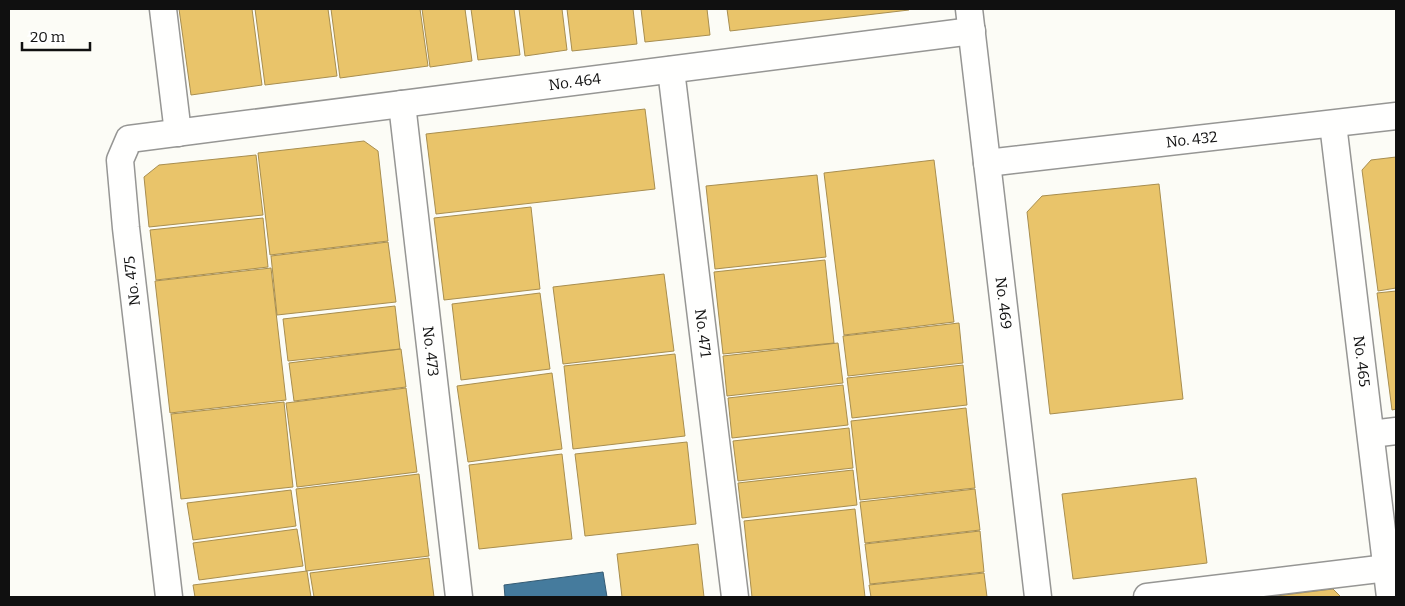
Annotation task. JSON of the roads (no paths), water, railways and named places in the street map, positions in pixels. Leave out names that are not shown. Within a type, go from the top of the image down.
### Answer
[{"type":"street","points":[[163,9],[178,133]]},
{"type":"street","name":"No. 464","points":[[178,133],[671,70],[971,20]]},
{"type":"street","name":"No. 469","points":[[971,20],[1038,597]]},
{"type":"street","name":"No. 471","points":[[671,70],[735,597]]},
{"type":"street","name":"No. 473","points":[[402,104],[459,597]]},
{"type":"street","name":"No. 432","points":[[987,163],[1396,116]]},
{"type":"street","name":"No. 465","points":[[1333,124],[1390,597]]},
{"type":"street","name":"No. 475","points":[[169,597],[126,228],[120,160],[129,139],[178,133]]},
{"type":"street","points":[[1371,434],[1396,431]]},
{"type":"street","points":[[1147,597],[1387,568]]}]
